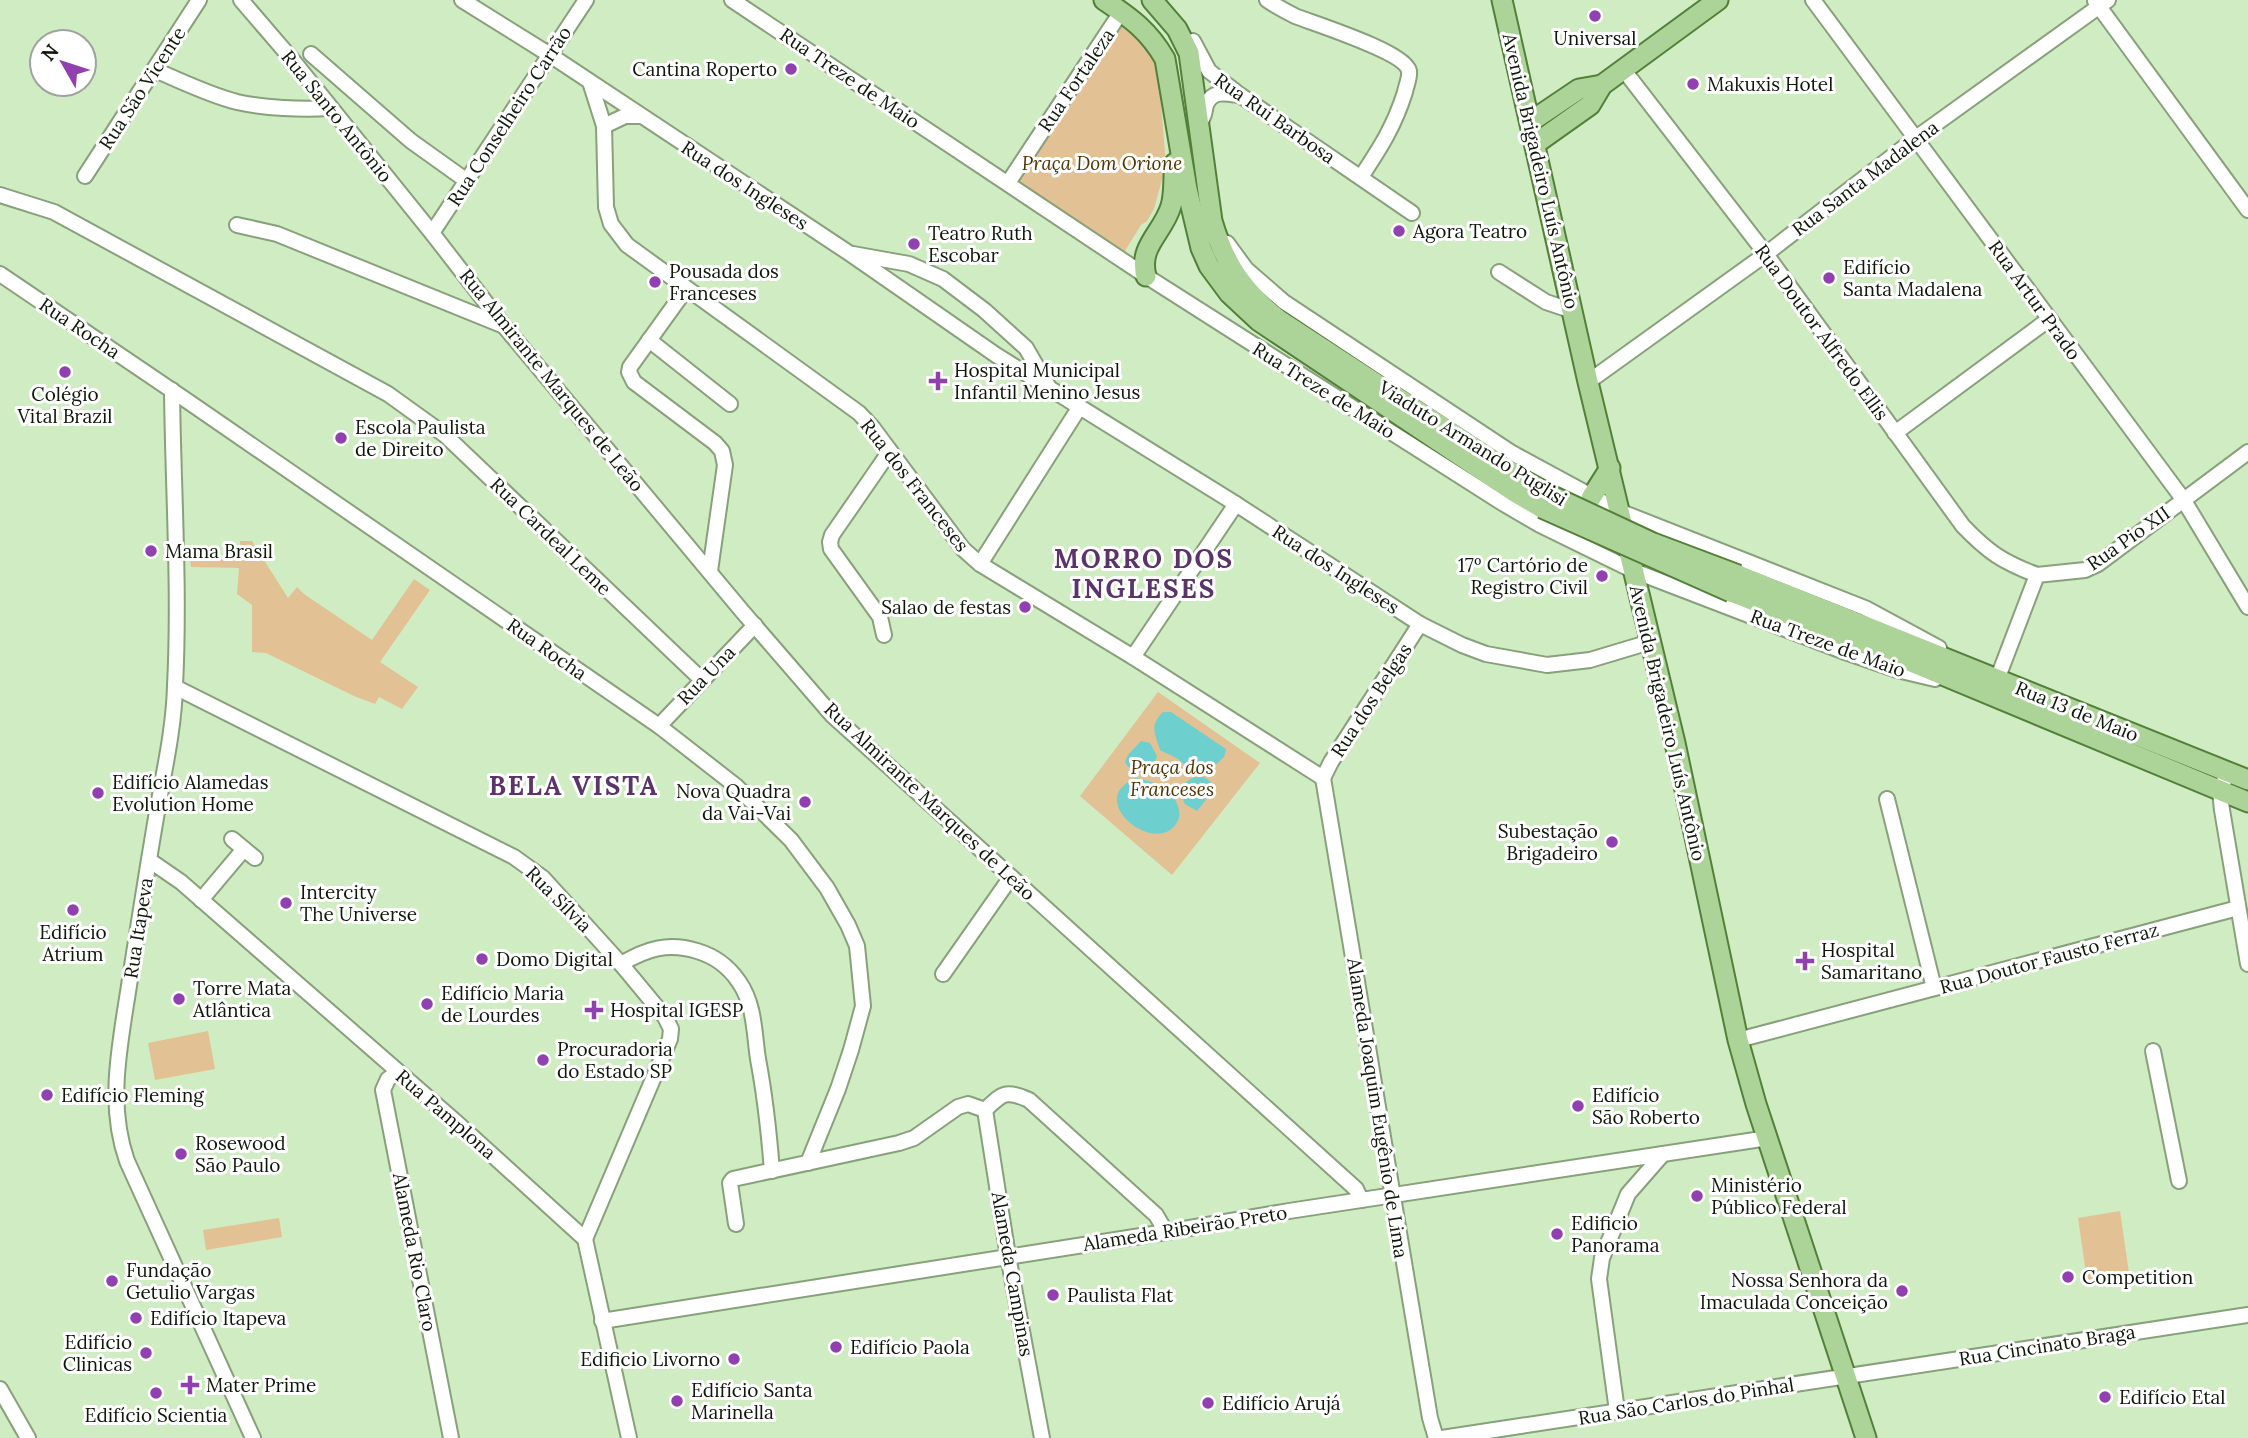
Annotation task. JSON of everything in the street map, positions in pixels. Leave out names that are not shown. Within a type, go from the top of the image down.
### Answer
[{"type":"main road","points":[[1104,0],[1154,40],[1165,59],[1180,149],[1175,164],[1171,206],[1145,254],[1143,267],[1146,276]]},
{"type":"main road","points":[[1152,0],[1177,29],[1189,53],[1198,124]]},
{"type":"main road","name":"Avenida Brigadeiro Luís Antônio","points":[[1502,0],[1588,382],[1675,743],[1738,1040],[1866,1438]]},
{"type":"main road","points":[[1535,144],[1590,104],[1602,85],[1718,0]]},
{"type":"main road","points":[[1530,122],[1579,89],[1602,85]]},
{"type":"main road","name":"Rua Treze de Maio","points":[[1198,124],[1212,221]]},
{"type":"main road","name":"Viaduto Armando Puglisi","points":[[1180,149],[1192,215],[1209,266],[1229,293],[1259,321],[1492,477],[1545,501],[1653,543],[1735,584],[1916,664]]},
{"type":"main road","name":"Viaduto Armando Puglisi","points":[[1212,221],[1219,246],[1229,266],[1258,303],[1545,501]]},
{"type":"main road","points":[[1591,498],[1610,468]]},
{"type":"main road","name":"Viaduto Armando Puglisi","points":[[1735,584],[1907,643]]},
{"type":"main road","name":"Rua 13 de Maio","points":[[1907,643],[1959,664],[1994,688],[2248,802]]},
{"type":"main road","name":"Rua 13 de Maio","points":[[1916,664],[1963,685],[1994,688],[2248,780]]},
{"type":"street","name":"Rua São Vicente","points":[[85,176],[199,0]]},
{"type":"street","name":"Rua Santo Antônio","points":[[242,0],[432,233]]},
{"type":"street","name":"Rua dos Ingleses","points":[[462,0],[550,55],[849,253],[996,355],[1236,504],[1420,624],[1486,654],[1547,665],[1590,660],[1650,642]]},
{"type":"street","name":"Rua Conselheiro Carrão","points":[[432,233],[586,0]]},
{"type":"street","name":"Rua Treze de Maio","points":[[732,0],[1146,276],[1504,504],[1598,554],[1672,585],[1897,670],[1963,685]]},
{"type":"street","name":"Rua Rui Barbosa","points":[[1161,0],[1179,18],[1209,71],[1412,213]]},
{"type":"street","points":[[1267,0],[1294,15],[1399,58],[1409,69],[1399,111],[1390,132],[1360,177]]},
{"type":"street","name":"Rua Artur Prado","points":[[1813,0],[2183,499],[2248,607]]},
{"type":"street","points":[[2100,2],[2248,210]]},
{"type":"street","name":"Rua Santa Madalena","points":[[1588,382],[1766,254],[1916,138],[2100,2]]},
{"type":"street","name":"Rua Fortaleza","points":[[1008,183],[1121,12]]},
{"type":"street","points":[[311,54],[411,141],[467,181]]},
{"type":"street","name":"Rua Doutor Alfredo Ellis","points":[[1623,69],[1766,254],[1963,526],[1985,549],[2009,565],[2037,575]]},
{"type":"street","points":[[155,70],[239,102],[310,110],[330,108]]},
{"type":"street","name":"Rua dos Franceses","points":[[590,82],[604,126],[606,207],[611,224],[627,245],[859,413],[963,549],[979,564],[1133,657],[1323,778]]},
{"type":"street","points":[[1198,124],[1205,117],[1207,105],[1217,93],[1240,95]]},
{"type":"street","points":[[604,126],[625,116],[641,116]]},
{"type":"street","name":"Rua Cardeal Leme","points":[[0,195],[54,212],[388,394],[437,428],[702,680]]},
{"type":"street","name":"Rua Treze de Maio","points":[[1212,221],[1246,269],[1284,302],[1512,453],[1619,511],[1865,608],[1927,641],[1959,664]]},
{"type":"street","points":[[237,225],[277,234],[504,326]]},
{"type":"street","name":"Rua Almirante Marques de Leão","points":[[432,233],[504,326],[832,715],[1356,1189],[1361,1200]]},
{"type":"street","name":"Rua dos Ingleses","points":[[849,253],[909,264],[943,279],[984,310],[1026,348],[1049,387]]},
{"type":"street","points":[[1499,272],[1546,302],[1573,311]]},
{"type":"street","name":"Rua Rocha","points":[[0,274],[659,726],[736,786],[791,840],[834,898],[857,946],[863,1006],[838,1089],[808,1163]]},
{"type":"street","points":[[686,289],[630,367],[630,377],[722,451],[724,459],[710,571]]},
{"type":"street","points":[[1895,433],[2048,320]]},
{"type":"street","points":[[649,340],[730,404]]},
{"type":"street","name":"Rua Itapeva","points":[[172,390],[177,562],[175,687],[114,1095],[120,1141],[202,1330],[253,1438]]},
{"type":"street","points":[[979,564],[1079,408]]},
{"type":"street","points":[[884,635],[880,617],[831,549],[830,542],[832,535],[890,451]]},
{"type":"street","name":"Rua Pio XII","points":[[2037,575],[2085,570],[2098,564],[2248,452]]},
{"type":"street","points":[[1564,537],[1574,528],[1581,515],[1581,504],[1572,487]]},
{"type":"street","points":[[1591,498],[1589,524],[1598,554]]},
{"type":"street","points":[[1133,657],[1236,504]]},
{"type":"street","points":[[1672,585],[1659,568],[1657,556],[1662,548],[1673,542],[1692,540]]},
{"type":"street","points":[[1994,688],[2037,575]]},
{"type":"street","name":"Rua dos Belgas","points":[[1323,778],[1420,624]]},
{"type":"street","name":"Rua Una","points":[[659,726],[755,625]]},
{"type":"street","name":"Rua Sílvia","points":[[175,687],[514,857],[543,878],[665,1017],[671,1029],[670,1039],[585,1239]]},
{"type":"street","points":[[2228,771],[2220,791],[2248,964]]},
{"type":"street","name":"Alameda Joaquim Eugênio de Lima","points":[[1323,778],[1430,1418],[1436,1438]]},
{"type":"street","points":[[1888,799],[1934,988]]},
{"type":"street","points":[[201,900],[244,849]]},
{"type":"street","name":"Rua Pamplona","points":[[149,860],[181,882],[456,1122],[585,1239]]},
{"type":"street","points":[[943,974],[1012,877]]},
{"type":"street","name":"Rua Doutor Fausto Ferraz","points":[[1738,1040],[2238,908]]},
{"type":"street","points":[[621,964],[641,952],[659,947],[680,947],[703,953],[720,962],[739,981],[752,1011],[766,1106],[772,1171]]},
{"type":"street","points":[[2153,1051],[2179,1181]]},
{"type":"street","name":"Alameda Rio Claro","points":[[398,1073],[388,1079],[383,1090],[451,1438]]},
{"type":"street","points":[[736,1224],[731,1181],[900,1143],[914,1138],[958,1107],[968,1104],[985,1110],[1001,1095],[1015,1093],[1029,1100],[1156,1215],[1166,1232]]},
{"type":"street","name":"Alameda Campinas","points":[[985,1110],[1042,1438]]},
{"type":"street","name":"Alameda Ribeirão Preto","points":[[602,1321],[1768,1138]]},
{"type":"street","points":[[1617,1411],[1599,1279],[1602,1258],[1631,1189],[1663,1154]]},
{"type":"street","points":[[585,1239],[629,1438]]},
{"type":"street","name":"Rua Cincinato Braga","points":[[1846,1376],[2248,1315]]},
{"type":"street","name":"Rua São Carlos do Pinhal","points":[[1442,1438],[1846,1376]]},
{"type":"street","points":[[0,1389],[28,1438]]},
{"type":"green space","name":"Praça Dom Orione","points":[[1121,21],[1138,34],[1158,66],[1166,165],[1154,209],[1123,254],[1015,182]]},
{"type":"green space","points":[[240,541],[252,541],[288,598],[297,587],[372,640],[414,579],[430,590],[380,662],[418,687],[402,709],[379,697],[375,704],[266,653],[252,652],[252,605],[237,594],[239,568],[191,567],[190,558],[241,560]]},
{"type":"green space","name":"Praça dos Franceses","points":[[1158,692],[1260,763],[1172,875],[1080,796]]},
{"type":"green space","points":[[208,1031],[215,1069],[155,1080],[148,1043]]},
{"type":"green space","points":[[2120,1211],[2129,1273],[2087,1280],[2078,1218]]},
{"type":"green space","points":[[279,1218],[282,1237],[206,1250],[203,1230]]},
{"type":"water","points":[[1163,712],[1171,712],[1226,749],[1224,757],[1211,768],[1198,771],[1186,768],[1178,759],[1160,750],[1155,726]]},
{"type":"water","points":[[1141,741],[1150,743],[1157,756],[1152,766],[1138,772],[1133,771],[1125,762]]},
{"type":"water","points":[[1196,777],[1204,777],[1211,782],[1205,801],[1197,811],[1185,804],[1182,795],[1185,784]]},
{"type":"water","points":[[1137,778],[1152,782],[1176,801],[1179,818],[1166,832],[1153,833],[1139,829],[1120,810],[1117,798],[1122,787]]},
{"type":"place","name":"Universal","points":[[1595,16]]},
{"type":"place","name":"Cantina Roperto","points":[[791,69]]},
{"type":"place","name":"Makuxis Hotel","points":[[1693,84]]},
{"type":"place","name":"Agora Teatro","points":[[1399,231]]},
{"type":"place","name":"Teatro Ruth Escobar","points":[[914,244]]},
{"type":"place","name":"Edifício Santa Madalena","points":[[1829,278]]},
{"type":"place","name":"Pousada dos Franceses","points":[[655,282]]},
{"type":"place","name":"Colégio Vital Brazil","points":[[65,372]]},
{"type":"place","name":"Hospital Municipal Infantil Menino Jesus","points":[[938,381]]},
{"type":"place","name":"Escola Paulista de Direito","points":[[341,438]]},
{"type":"place","name":"Mama Brasil","points":[[151,551]]},
{"type":"place","name":"17º Cartório de Registro Civil","points":[[1602,576]]},
{"type":"place","name":"Salao de festas","points":[[1025,607]]},
{"type":"place","name":"Edifício Alamedas Evolution Home","points":[[98,793]]},
{"type":"place","name":"Nova Quadra da Vai-Vai","points":[[805,802]]},
{"type":"place","name":"Subestação Brigadeiro","points":[[1612,842]]},
{"type":"place","name":"Intercity The Universe","points":[[286,903]]},
{"type":"place","name":"Edifício Atrium","points":[[73,910]]},
{"type":"place","name":"Domo Digital","points":[[482,959]]},
{"type":"place","name":"Hospital Samaritano","points":[[1805,961]]},
{"type":"place","name":"Torre Mata Atlântica","points":[[179,999]]},
{"type":"place","name":"Edifício Maria de Lourdes","points":[[427,1004]]},
{"type":"place","name":"Hospital IGESP","points":[[594,1010]]},
{"type":"place","name":"Procuradoria do Estado SP","points":[[543,1060]]},
{"type":"place","name":"Edifício Fleming","points":[[47,1095]]},
{"type":"place","name":"Edifício São Roberto","points":[[1578,1106]]},
{"type":"place","name":"Rosewood São Paulo","points":[[181,1154]]},
{"type":"place","name":"Ministério Público Federal","points":[[1697,1196]]},
{"type":"place","name":"Edificio Panorama","points":[[1557,1234]]},
{"type":"place","name":"Competition","points":[[2068,1277]]},
{"type":"place","name":"Fundação Getulio Vargas","points":[[112,1281]]},
{"type":"place","name":"Nossa Senhora da Imaculada Conceição","points":[[1902,1291]]},
{"type":"place","name":"Paulista Flat","points":[[1053,1295]]},
{"type":"place","name":"Edifício Itapeva","points":[[136,1318]]},
{"type":"place","name":"Edifício Paola","points":[[836,1347]]},
{"type":"place","name":"Edifício Clinicas","points":[[146,1353]]},
{"type":"place","name":"Edificio Livorno","points":[[734,1359]]},
{"type":"place","name":"Mater Prime","points":[[190,1385]]},
{"type":"place","name":"Edifício Scientia","points":[[156,1393]]},
{"type":"place","name":"Edifício Etal","points":[[2105,1397]]},
{"type":"place","name":"Edifício Santa Marinella","points":[[677,1401]]},
{"type":"place","name":"Edifício Arujá","points":[[1208,1403]]},
{"type":"district","name":"MORRO DOS INGLESES","points":[[1144,573]]},
{"type":"district","name":"BELA VISTA","points":[[574,785]]}]
